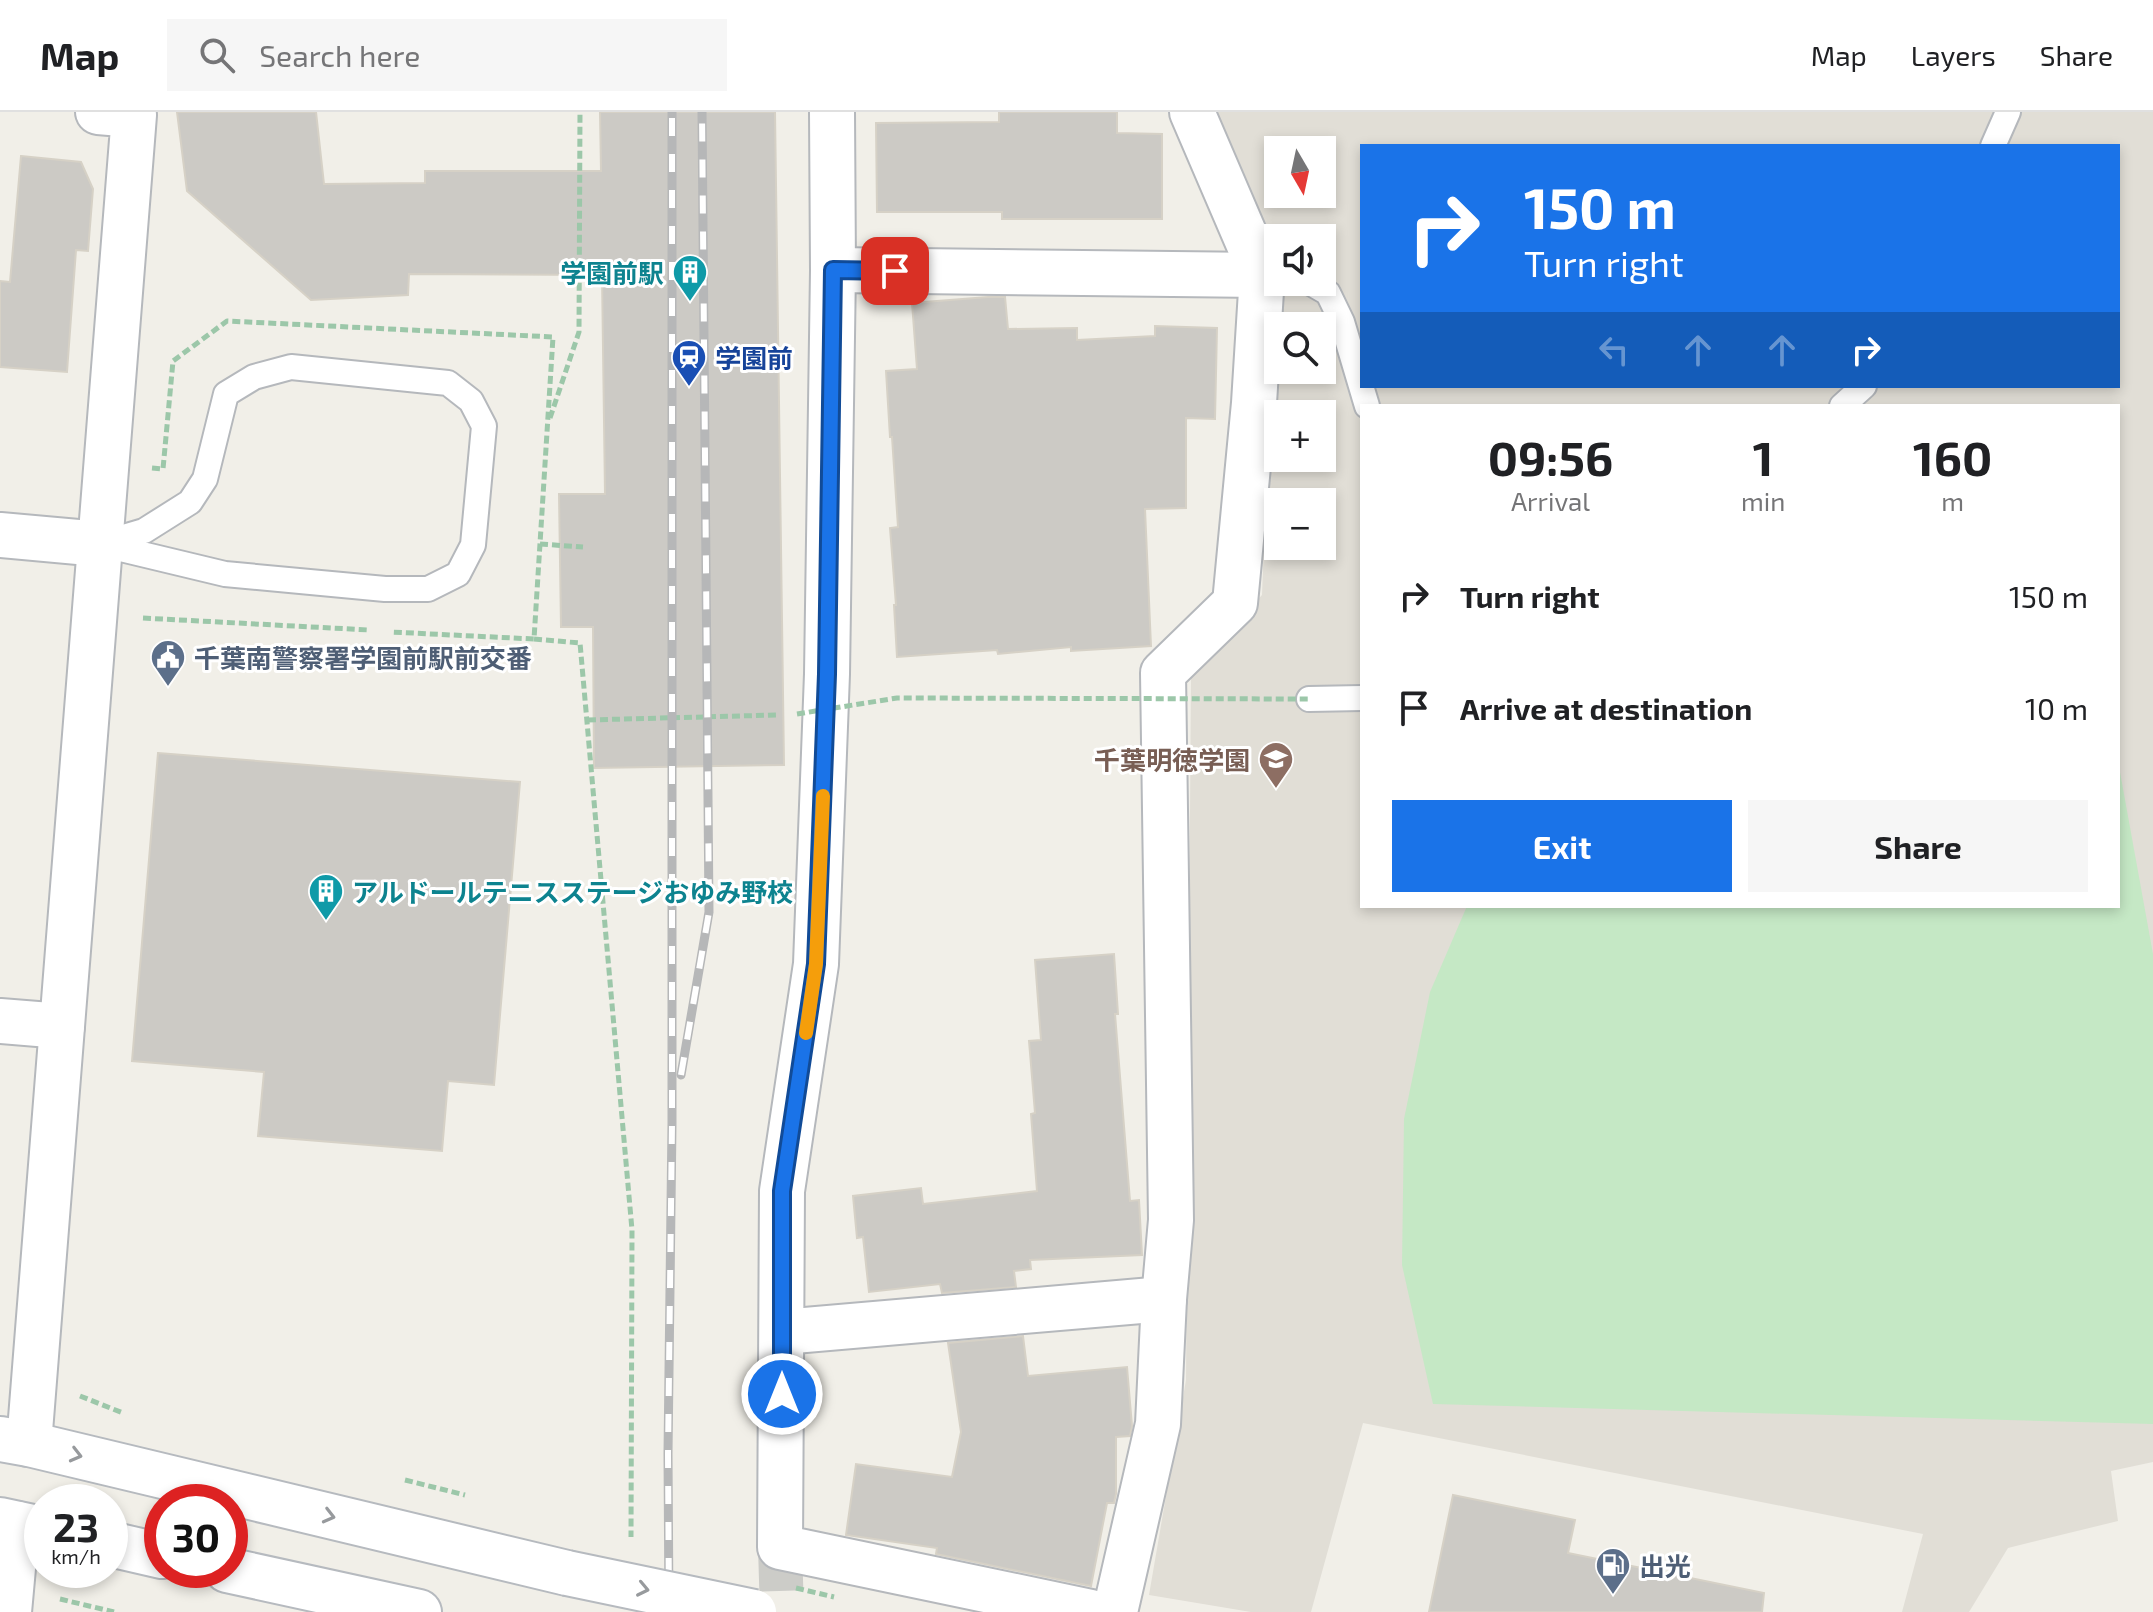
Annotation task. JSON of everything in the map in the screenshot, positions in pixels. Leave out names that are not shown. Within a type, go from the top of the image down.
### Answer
[{"type":"street","points":[[832,112],[833,270],[827,674],[816,964],[782,1191],[780,1547],[1091,1612]]},
{"type":"street","points":[[1192,112],[1264,262]]},
{"type":"street","points":[[123,113],[100,544],[62,1026],[14,1441],[567,1573],[754,1612]]},
{"type":"street","points":[[833,270],[1264,275]]},
{"type":"street","points":[[1115,1612],[1158,1424],[1171,1220],[1163,673],[1235,603],[1267,296]]},
{"type":"street","points":[[0,535],[100,544]]},
{"type":"street","points":[[0,1021],[62,1026]]},
{"type":"street","points":[[782,1332],[1164,1299]]},
{"type":"street","points":[[9,1612],[20,1524]]},
{"type":"street","points":[[248,1575],[419,1612]]},
{"type":"lane","points":[[1994,144],[2008,112]]},
{"type":"lane","points":[[1329,296],[1342,322],[1360,382]]},
{"type":"lane","points":[[291,367],[448,383],[471,401],[484,426],[473,545],[458,574],[428,589],[385,589],[225,574],[100,544],[144,531],[190,502],[205,479],[226,394],[254,377],[291,367]]},
{"type":"lane","points":[[1844,404],[1862,388]]},
{"type":"lane","points":[[1309,699],[1360,698]]},
{"type":"path","points":[[547,426],[579,332],[580,112]]},
{"type":"path","points":[[147,468],[163,469],[173,361],[227,321],[553,337],[534,639]]},
{"type":"path","points":[[540,544],[583,547]]},
{"type":"path","points":[[129,617],[580,643],[632,1230],[631,1548]]},
{"type":"path","points":[[797,714],[897,698],[1309,699]]},
{"type":"path","points":[[588,720],[782,714]]},
{"type":"path","points":[[78,1395],[134,1417]]},
{"type":"path","points":[[400,1479],[473,1497]]},
{"type":"shaded area","name":"千葉明徳学園","points":[[1198,112],[2153,112],[2153,1462],[2111,1471],[2118,1521],[2008,1548],[1969,1612],[1902,1612],[1923,1534],[1363,1423],[1311,1612],[1251,1612],[1149,1595],[1186,1380],[1191,673],[1262,595],[1264,543],[1264,560],[1336,560],[1336,488],[1266,488],[1267,472],[1336,472],[1336,400],[1270,400],[1270,384],[1336,384],[1336,312],[1273,312],[1268,296],[1336,296],[1336,224],[1264,224],[1264,286]]},
{"type":"green space","points":[[2120,772],[2153,954],[2153,1424],[1433,1404],[1402,1265],[1404,1119],[1430,992],[1466,908],[2120,908]]},
{"type":"building","name":"学園前駅","points":[[177,112],[316,112],[324,184],[425,183],[425,171],[601,171],[600,112],[775,112],[784,765],[594,768],[593,627],[561,627],[559,494],[605,494],[602,275],[409,274],[408,295],[311,300],[187,191]]},
{"type":"building","points":[[999,112],[1117,112],[1117,133],[1162,134],[1162,219],[1002,219],[1002,212],[877,212],[876,123],[999,122]]},
{"type":"building","points":[[21,156],[81,162],[93,189],[88,251],[76,250],[67,372],[0,367],[0,281],[10,282]]},
{"type":"building","points":[[1005,297],[1008,329],[1077,328],[1077,340],[1155,336],[1155,326],[1217,328],[1215,419],[1186,418],[1186,508],[1145,509],[1151,646],[1071,651],[1071,647],[998,654],[997,650],[897,657],[890,528],[898,527],[886,371],[917,369],[912,303]]},
{"type":"building","name":"アルドールテニスステージおゆみ野校","points":[[158,753],[520,782],[494,1085],[448,1081],[442,1151],[258,1136],[264,1072],[132,1061]]},
{"type":"building","points":[[1114,954],[1118,1014],[1115,1014],[1130,1201],[1139,1200],[1142,1255],[1030,1260],[1031,1269],[1014,1271],[1016,1287],[942,1293],[940,1284],[869,1292],[863,1237],[857,1238],[853,1196],[921,1188],[923,1204],[1037,1191],[1029,1041],[1041,1040],[1035,960]]},
{"type":"building","points":[[1023,1336],[1028,1376],[1127,1367],[1132,1426],[1130,1436],[1116,1437],[1116,1494],[1114,1503],[1107,1503],[1091,1586],[936,1554],[937,1548],[846,1535],[856,1464],[952,1477],[961,1432],[948,1343]]},
{"type":"building","points":[[1453,1495],[1575,1520],[1568,1553],[1764,1593],[1762,1612],[1429,1612]]},
{"type":"tunnel","points":[[780,1547],[782,1612]]},
{"type":"railway","points":[[669,1612],[672,112]]},
{"type":"railway","points":[[681,1075],[709,912],[702,112]]},
{"type":"slow traffic","points":[[806,1033],[816,964],[823,796]]},
{"type":"place","name":"学園前駅","points":[[690,303]]},
{"type":"place","name":"学園前","points":[[689,388]]},
{"type":"place","name":"千葉南警察署学園前駅前交番","points":[[168,688]]},
{"type":"place","name":"千葉明徳学園","points":[[1276,790]]},
{"type":"place","name":"アルドールテニスステージおゆみ野校","points":[[326,922]]},
{"type":"place","name":"出光","points":[[1613,1596]]},
{"type":"route","points":[[782,1394],[782,1191],[816,964],[827,674],[833,270],[895,271]]}]
